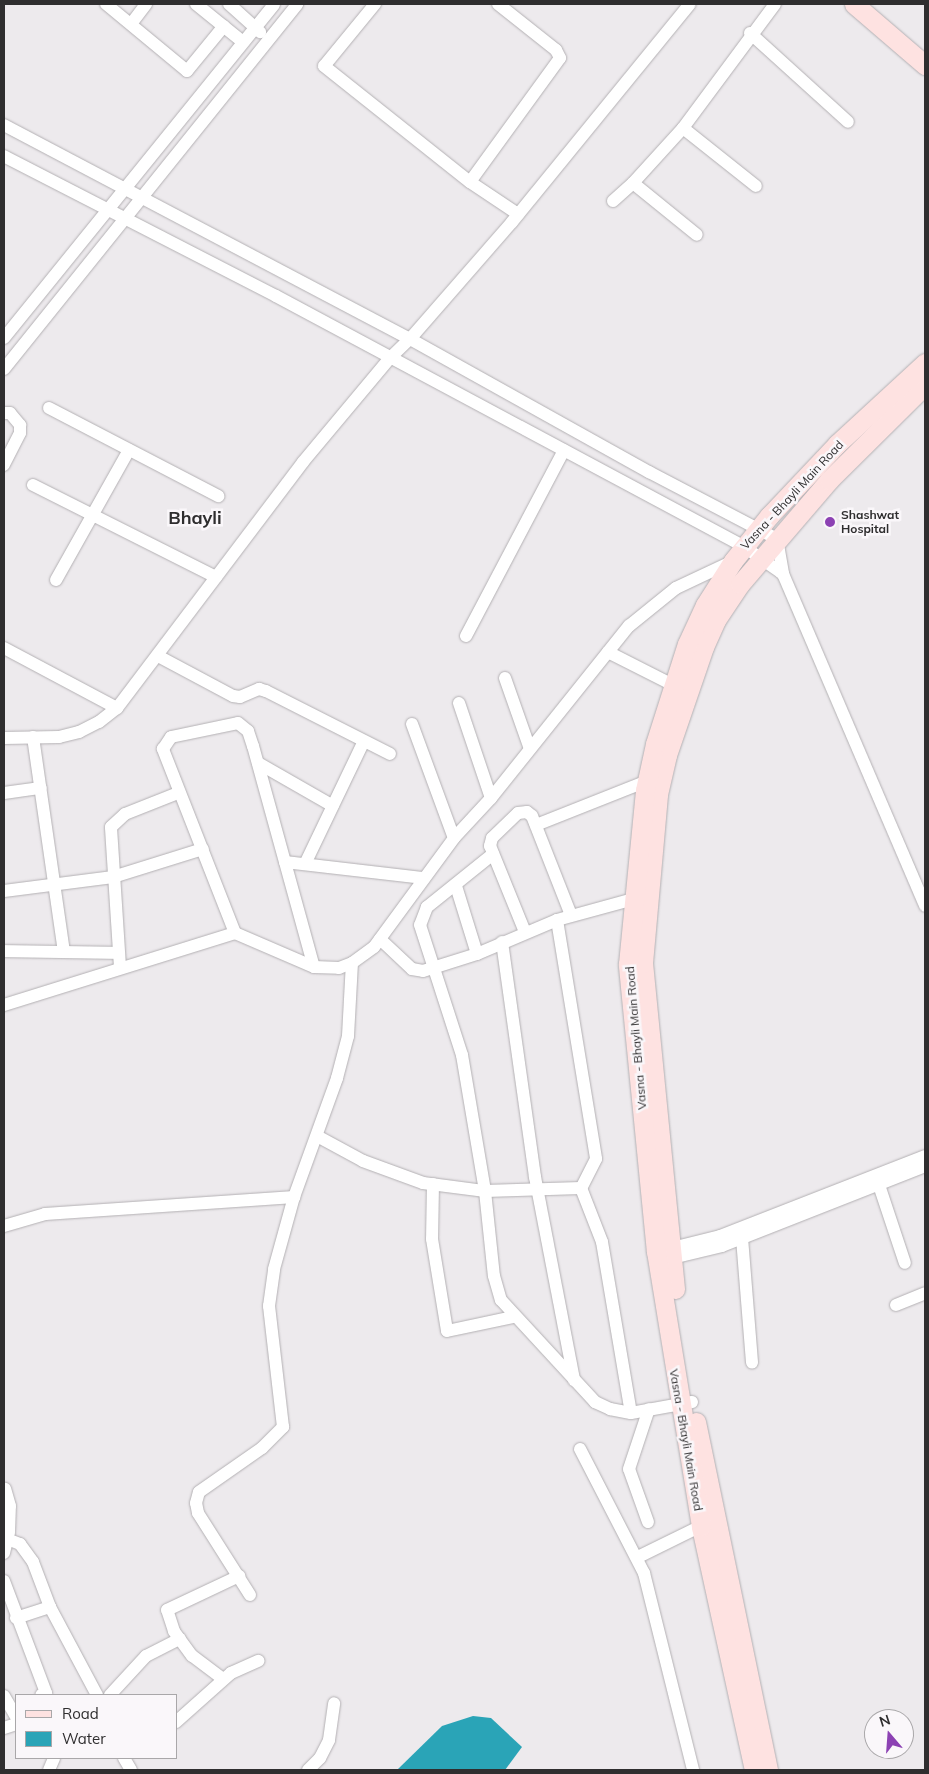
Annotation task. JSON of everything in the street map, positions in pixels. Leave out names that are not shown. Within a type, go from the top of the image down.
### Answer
[{"type":"main road","points":[[854,4],[925,66]]},
{"type":"main road","points":[[870,4],[925,53]]},
{"type":"main road","name":"Vasna - Bhayli Main Road","points":[[754,1770],[701,1526],[686,1403],[663,1255],[628,964],[647,781],[673,685],[705,606],[738,554],[837,444],[925,364]]},
{"type":"main road","name":"Vasna - Bhayli Main Road","points":[[663,1255],[643,964],[658,794],[681,708],[716,620],[762,557],[835,474],[925,385]]},
{"type":"main road","name":"Vasna - Bhayli Main Road","points":[[686,1403],[768,1770]]},
{"type":"street","points":[[106,4],[188,71],[224,26]]},
{"type":"street","points":[[131,24],[146,4]]},
{"type":"street","points":[[196,4],[243,42]]},
{"type":"street","points":[[229,4],[268,39]]},
{"type":"street","points":[[4,338],[274,4]]},
{"type":"street","points":[[4,369],[297,4]]},
{"type":"street","points":[[376,4],[324,66],[470,182],[518,214]]},
{"type":"street","points":[[470,182],[560,58],[556,50],[499,4]]},
{"type":"street","points":[[4,738],[59,737],[79,732],[100,722],[117,708],[158,656],[270,504],[390,358],[410,339],[518,214],[690,4]]},
{"type":"street","points":[[613,201],[634,183],[683,128],[750,33],[775,4]]},
{"type":"street","points":[[750,33],[848,122]]},
{"type":"street","points":[[4,125],[141,199],[410,339],[777,539],[783,574],[925,906]]},
{"type":"street","points":[[683,128],[756,186]]},
{"type":"street","points":[[4,156],[564,450],[738,554],[762,557],[783,574]]},
{"type":"street","points":[[634,183],[697,235]]},
{"type":"street","points":[[49,408],[218,496]]},
{"type":"street","points":[[4,413],[10,413],[20,425],[20,433],[4,465]]},
{"type":"street","points":[[56,580],[129,450]]},
{"type":"street","points":[[466,636],[564,450]]},
{"type":"street","points":[[33,485],[216,577]]},
{"type":"street","points":[[4,1005],[235,932],[314,967],[339,968],[352,963],[380,939],[454,838],[491,798],[629,626],[676,588],[738,554]]},
{"type":"street","points":[[4,648],[117,708]]},
{"type":"street","points":[[608,652],[673,685]]},
{"type":"street","points":[[158,656],[233,696],[240,697],[259,689],[266,691],[390,754]]},
{"type":"street","points":[[505,678],[530,749]]},
{"type":"street","points":[[459,703],[491,798]]},
{"type":"street","points":[[235,932],[203,849],[178,793],[163,749],[171,737],[238,723],[244,725],[258,763],[314,967]]},
{"type":"street","points":[[412,724],[454,838]]},
{"type":"street","points":[[33,737],[64,952]]},
{"type":"street","points":[[306,864],[364,741]]},
{"type":"street","points":[[258,763],[333,806]]},
{"type":"street","points":[[536,825],[647,781]]},
{"type":"street","points":[[4,793],[40,788]]},
{"type":"street","points":[[120,967],[111,827],[116,820],[178,793]]},
{"type":"street","points":[[525,932],[493,854],[492,838],[518,813],[527,812],[536,825],[571,915]]},
{"type":"street","points":[[4,891],[114,877],[203,849]]},
{"type":"street","points":[[493,854],[456,886],[427,907],[422,915],[420,925],[462,1055],[485,1191],[494,1276],[501,1300],[513,1316],[595,1402],[610,1409],[631,1413],[686,1403]]},
{"type":"street","points":[[285,862],[424,878]]},
{"type":"street","points":[[456,886],[477,954]]},
{"type":"street","points":[[380,939],[412,969],[433,968],[477,954],[525,932],[571,915],[634,899]]},
{"type":"street","points":[[557,920],[596,1159],[581,1188],[602,1242],[631,1413]]},
{"type":"street","points":[[502,942],[538,1191],[574,1380]]},
{"type":"street","points":[[4,948],[118,953]]},
{"type":"street","points":[[250,1595],[198,1513],[196,1503],[199,1492],[262,1448],[282,1428],[269,1306],[274,1269],[294,1197],[348,1036],[352,963]]},
{"type":"street","points":[[316,1136],[363,1161],[434,1184],[485,1191],[538,1191],[581,1188]]},
{"type":"street","points":[[663,1255],[720,1236],[925,1156]]},
{"type":"street","points":[[663,1255],[742,1238],[925,1166]]},
{"type":"street","points":[[434,1184],[432,1239],[447,1330],[513,1316]]},
{"type":"street","points":[[879,1185],[905,1263]]},
{"type":"street","points":[[4,1226],[46,1214],[294,1197]]},
{"type":"street","points":[[742,1238],[752,1363]]},
{"type":"street","points":[[896,1305],[925,1293]]},
{"type":"street","points":[[648,1522],[629,1469],[649,1409]]},
{"type":"street","points":[[580,1449],[638,1557],[644,1573],[693,1770]]},
{"type":"street","points":[[4,1553],[10,1506],[5,1489]]},
{"type":"street","points":[[638,1557],[701,1526]]},
{"type":"street","points":[[7,1539],[20,1544],[33,1562],[50,1607],[96,1694]]},
{"type":"street","points":[[223,1679],[192,1656],[180,1639],[167,1610],[239,1576]]},
{"type":"street","points":[[4,1581],[16,1618],[46,1692],[43,1694]]},
{"type":"street","points":[[16,1618],[50,1607]]},
{"type":"street","points":[[111,1694],[146,1656],[180,1639]]},
{"type":"street","points":[[178,1720],[223,1679],[258,1661]]},
{"type":"street","points":[[4,1696],[15,1712]]},
{"type":"street","points":[[308,1770],[320,1758],[329,1740],[334,1704]]},
{"type":"street","points":[[125,1759],[131,1770]]},
{"type":"water","points":[[473,1716],[491,1718],[522,1747],[505,1770],[397,1770],[442,1726]]},
{"type":"place","name":"Shashwat Hospital","points":[[830,522]]},
{"type":"district","name":"Bhayli","points":[[195,518]]}]
